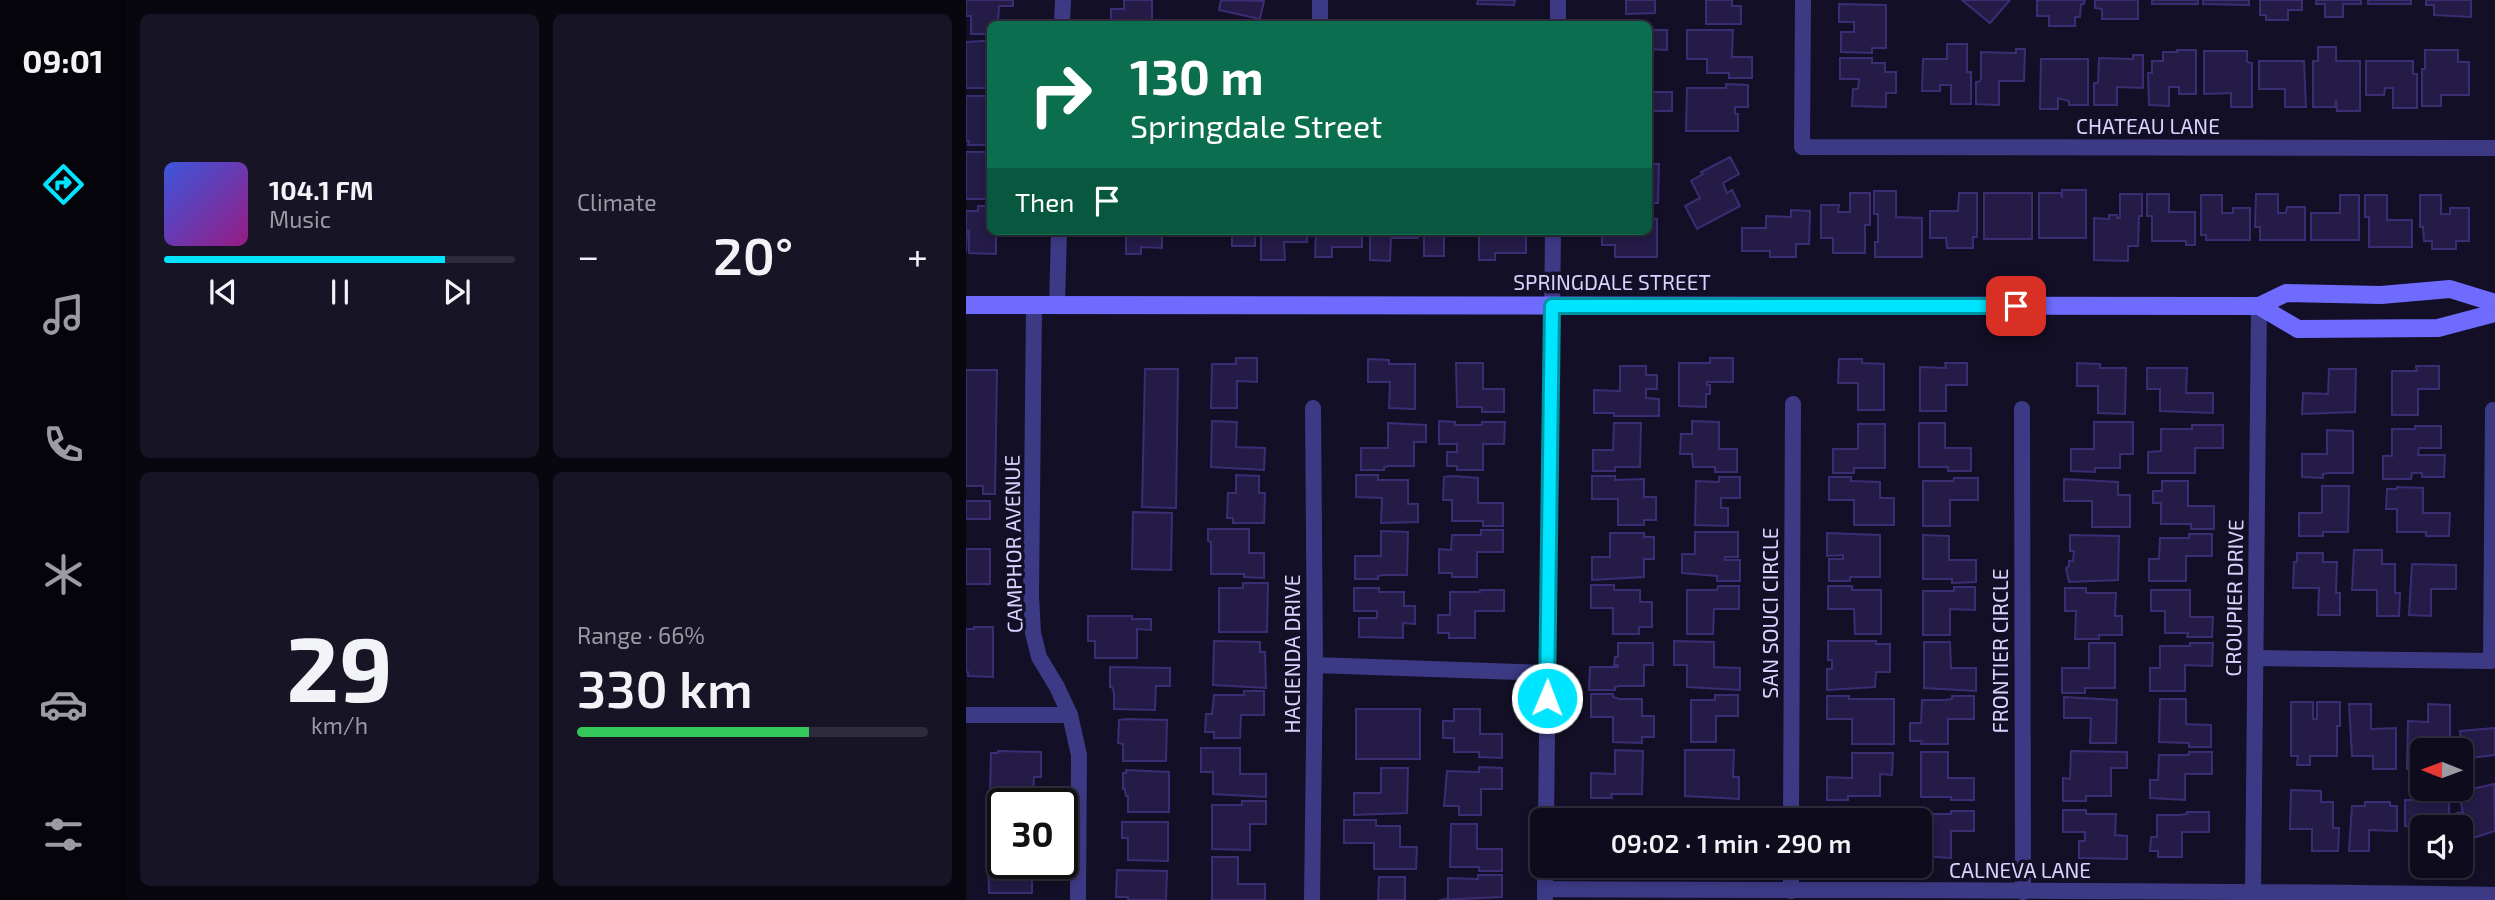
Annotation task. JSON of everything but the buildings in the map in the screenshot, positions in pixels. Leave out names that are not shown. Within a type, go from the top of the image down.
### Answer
[{"type":"main road","name":"SPRINGDALE STREET","points":[[966,305],[2259,306],[2286,293],[2381,295],[2450,289],[2495,303]]},
{"type":"main road","points":[[2259,306],[2298,329],[2438,328],[2495,313]]},
{"type":"street","points":[[1062,21],[1063,0]]},
{"type":"street","points":[[1320,0],[1320,21]]},
{"type":"street","points":[[1558,0],[1558,21]]},
{"type":"street","name":"CHATEAU LANE","points":[[1803,0],[1802,148],[2495,148]]},
{"type":"street","points":[[1057,305],[1059,235]]},
{"type":"street","points":[[1546,808],[1553,235]]},
{"type":"street","name":"CAMPHOR AVENUE","points":[[1034,305],[1031,596],[1033,633],[1039,657],[1070,715],[1079,755],[1078,900]]},
{"type":"street","name":"CROUPIER DRIVE","points":[[2253,891],[2259,306]]},
{"type":"street","name":"SAN SOUCI CIRCLE","points":[[1791,808],[1793,404]]},
{"type":"street","name":"HACIENDA DRIVE","points":[[1312,900],[1315,665],[1313,408]]},
{"type":"street","name":"FRONTIER CIRCLE","points":[[2022,409],[2023,892]]},
{"type":"street","points":[[2256,658],[2491,660],[2493,410]]},
{"type":"street","points":[[1315,665],[1547,673]]},
{"type":"street","points":[[966,715],[1070,715]]},
{"type":"street","points":[[1791,878],[1791,891]]},
{"type":"street","name":"CALNEVA LANE","points":[[1545,895],[1791,891],[2253,891],[2495,895]]},
{"type":"route","points":[[1547,698],[1552,306],[2016,306]]}]
